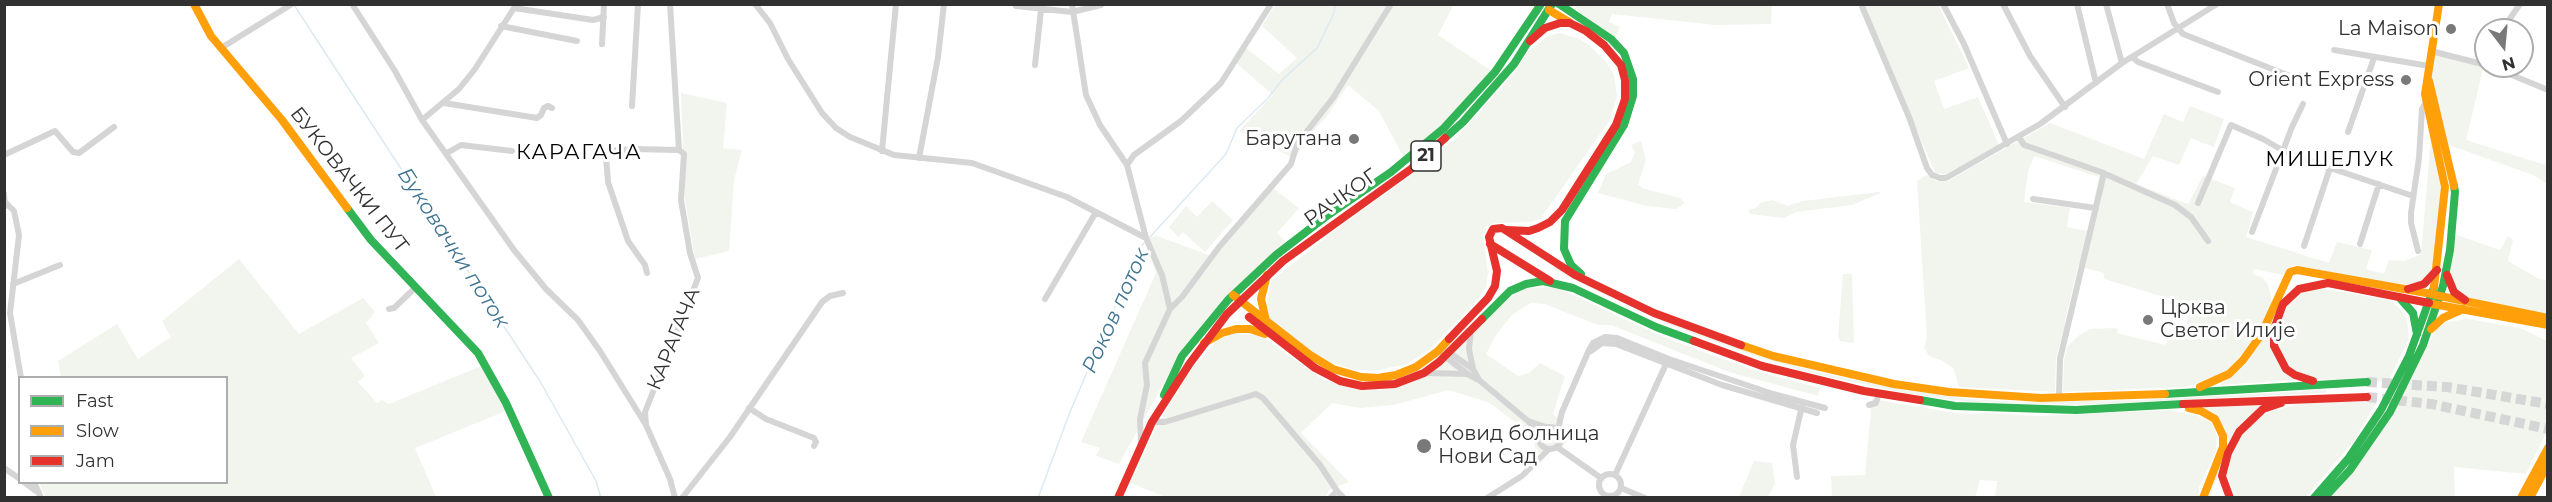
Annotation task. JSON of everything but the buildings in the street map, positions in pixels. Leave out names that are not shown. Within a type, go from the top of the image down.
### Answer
[{"type":"main road","name":"БУКОВАЧКИ ПУТ","points":[[194,4],[206,28],[282,120],[371,240],[465,337],[486,365],[506,403],[549,498]]},
{"type":"main road","name":"РАЧКОГ","points":[[1118,498],[1182,356],[1276,255],[1391,172],[1444,128],[1495,72],[1541,4]]},
{"type":"main road","points":[[1559,4],[1618,46],[1628,59],[1634,79],[1633,96],[1624,125],[1565,221],[1564,249],[1571,265],[1590,283]]},
{"type":"main road","points":[[1572,4],[1576,15]]},
{"type":"main road","points":[[2439,4],[2428,70],[2426,102],[2445,188],[2441,270],[2465,306]]},
{"type":"main road","name":"РАЧКОГ","points":[[1152,422],[1234,300],[1311,239],[1396,180],[1435,149],[1484,101],[1530,41],[1550,7]]},
{"type":"main road","points":[[1234,300],[1271,336],[1315,368],[1347,382],[1369,386],[1389,385],[1424,373],[1491,293],[1497,271],[1489,235],[1493,229],[1529,231],[1550,222],[1562,210],[1616,125],[1625,99],[1624,73],[1613,54],[1586,30],[1570,23],[1550,7]]},
{"type":"main road","points":[[1530,41],[1545,28],[1570,23]]},
{"type":"main road","points":[[2327,495],[2355,464],[2390,412],[2427,334],[2455,192],[2428,70]]},
{"type":"main road","points":[[1506,230],[1551,261],[1590,283],[1654,313],[1773,356],[1894,384],[1962,394],[2055,397],[2367,382]]},
{"type":"main road","points":[[1490,243],[1550,281],[1573,288],[1656,327],[1722,353],[1793,375],[1879,393],[1962,406],[2051,410],[2367,397]]},
{"type":"main road","points":[[2175,393],[2215,382],[2229,374],[2243,360],[2261,335],[2290,272],[2297,270],[2465,306],[2532,318],[2547,317]]},
{"type":"main road","points":[[2332,383],[2312,381],[2295,375],[2277,355],[2273,339],[2283,304],[2299,289],[2328,283],[2401,293],[2424,284],[2441,270]]},
{"type":"main road","points":[[1266,321],[1261,303],[1267,275]]},
{"type":"main road","points":[[1234,300],[1317,360],[1337,371],[1373,378],[1396,375],[1443,352],[1472,329],[1499,301],[1516,288],[1531,282],[1550,281]]},
{"type":"main road","points":[[2401,293],[2413,313],[2417,334]]},
{"type":"main road","points":[[2314,498],[2364,438],[2401,374],[2434,299]]},
{"type":"main road","points":[[2427,334],[2443,318],[2465,306]]},
{"type":"main road","points":[[2532,318],[2547,325]]},
{"type":"main road","points":[[2532,318],[2547,332]]},
{"type":"main road","points":[[1204,343],[1222,333],[1236,329],[1254,330],[1271,336]]},
{"type":"main road","points":[[2230,498],[2226,493],[2222,476],[2228,453],[2244,425],[2263,409],[2305,398]]},
{"type":"main road","points":[[2162,406],[2201,411],[2214,419],[2221,427],[2223,447],[2203,498]]},
{"type":"main road","points":[[2521,498],[2547,448]]},
{"type":"main road","points":[[2530,498],[2547,464]]},
{"type":"street","points":[[352,4],[395,71],[422,120],[514,250],[546,289],[578,320],[646,425],[670,479],[675,498]]},
{"type":"street","points":[[602,44],[604,4]]},
{"type":"street","points":[[632,106],[638,4]]},
{"type":"street","name":"КАРАГАЧА","points":[[646,425],[645,412],[698,278],[690,254],[682,210],[684,154],[679,150],[670,4]]},
{"type":"street","points":[[755,4],[770,23],[788,59],[822,113],[836,128],[849,137],[882,151],[920,158],[972,163],[1067,197],[1148,240]]},
{"type":"street","points":[[882,151],[896,4]]},
{"type":"street","points":[[920,158],[938,57],[944,4]]},
{"type":"street","points":[[1072,4],[1086,95],[1100,125],[1127,165],[1148,240],[1162,274],[1170,309]]},
{"type":"street","points":[[1127,165],[1134,156],[1181,121],[1221,83],[1271,4]]},
{"type":"street","points":[[1141,443],[1140,419],[1147,385],[1145,363],[1170,309],[1182,297],[1218,247],[1291,165],[1297,144],[1333,98],[1391,4]]},
{"type":"street","points":[[1861,4],[1909,117],[1927,168],[1932,175],[1946,178],[2019,137],[2065,107],[2122,63],[2217,4]]},
{"type":"street","points":[[1943,4],[1964,44],[2007,144]]},
{"type":"street","points":[[2003,4],[2030,56],[2065,107]]},
{"type":"street","points":[[2077,4],[2096,84]]},
{"type":"street","points":[[2106,4],[2122,63]]},
{"type":"street","points":[[2168,4],[2177,29],[2190,37],[2247,57],[2255,64],[2290,76]]},
{"type":"street","points":[[2510,18],[2520,4]]},
{"type":"street","points":[[221,48],[291,5]]},
{"type":"street","points":[[1016,6],[1072,12],[1101,5]]},
{"type":"street","points":[[422,120],[444,103],[475,69],[514,8],[593,20],[604,17]]},
{"type":"street","points":[[1035,65],[1041,10]]},
{"type":"street","points":[[501,26],[577,40]]},
{"type":"street","points":[[2334,50],[2428,70]]},
{"type":"street","points":[[2432,51],[2474,60]]},
{"type":"street","points":[[2132,57],[2138,62],[2218,92]]},
{"type":"street","points":[[2348,132],[2374,58]]},
{"type":"street","points":[[2521,78],[2547,90]]},
{"type":"street","points":[[2418,251],[2411,223],[2422,109],[2426,102]]},
{"type":"street","points":[[444,103],[537,118],[544,108],[548,106],[552,108]]},
{"type":"street","points":[[2252,232],[2282,151],[2303,104]]},
{"type":"street","points":[[2198,203],[2231,125],[2263,139],[2282,151],[2413,196]]},
{"type":"street","points":[[4,155],[54,131],[73,152],[79,153],[114,127]]},
{"type":"street","points":[[2019,137],[2030,147],[2104,173],[2186,213],[2208,241]]},
{"type":"street","points":[[447,153],[461,145],[512,151]]},
{"type":"street","points":[[647,273],[645,265],[628,241],[608,182],[606,156],[610,151],[633,149],[679,150]]},
{"type":"street","points":[[2304,246],[2330,168]]},
{"type":"street","points":[[2055,397],[2060,359],[2104,173]]},
{"type":"street","points":[[2360,244],[2379,184]]},
{"type":"street","points":[[4,194],[5,205],[14,212],[19,235],[10,313],[21,376]]},
{"type":"street","points":[[2033,199],[2095,208]]},
{"type":"street","points":[[1045,299],[1096,212]]},
{"type":"street","points":[[13,284],[60,265]]},
{"type":"street","points":[[388,309],[394,308],[416,287]]},
{"type":"street","points":[[682,498],[749,408],[822,302],[830,296],[843,293]]},
{"type":"street","points":[[1471,372],[1469,349],[1472,329]]},
{"type":"street","points":[[1540,434],[1552,427],[1563,412],[1588,353],[1597,340],[1613,337],[1667,362],[1817,413]]},
{"type":"street","points":[[1443,352],[1471,372],[1540,434],[1541,444],[1536,461]]},
{"type":"street","points":[[1615,475],[1667,362]]},
{"type":"street","points":[[1424,373],[1471,372]]},
{"type":"street","points":[[1869,405],[1876,403],[1879,393]]},
{"type":"street","points":[[1152,422],[1166,423],[1256,394],[1263,398],[1320,465],[1344,498]]},
{"type":"street","points":[[1802,406],[1826,408]]},
{"type":"street","points":[[1797,477],[1793,444],[1802,406]]},
{"type":"street","points":[[749,408],[766,419],[814,438],[816,442],[814,446]]},
{"type":"street","points":[[1487,498],[1514,482],[1549,449],[1559,444],[1562,436],[1552,427],[1528,421]]},
{"type":"street","points":[[1541,444],[1549,449]]},
{"type":"street","points":[[1559,444],[1601,477]]},
{"type":"street","points":[[4,468],[18,478]]},
{"type":"street","points":[[1601,477],[1607,474],[1615,475],[1620,480],[1621,488]]},
{"type":"street","points":[[1601,477],[1599,488],[1602,496],[1613,495],[1621,488]]},
{"type":"street","points":[[25,484],[39,495]]},
{"type":"street","points":[[1621,488],[1645,498]]},
{"type":"street","points":[[1330,498],[1337,491]]},
{"type":"shaded area","points":[[1454,4],[1438,35],[1492,71],[1471,101],[1405,160],[1379,111],[1348,85],[1326,117],[1306,139],[1295,159],[1239,131],[1273,95],[1236,63],[1246,48],[1279,74],[1297,58],[1262,26],[1275,5]]},
{"type":"shaded area","points":[[1574,5],[1772,5],[1771,24],[1716,25],[1612,14],[1609,22],[1620,27],[1615,39],[1579,12]]},
{"type":"shaded area","points":[[1864,5],[1938,5],[1969,68],[1934,81],[1944,109],[1978,97],[1999,145],[1945,175],[1935,173]]},
{"type":"shaded area","points":[[1559,33],[1588,44],[1606,62],[1614,75],[1617,96],[1610,120],[1541,218],[1531,222],[1496,223],[1487,226],[1483,236],[1488,274],[1486,287],[1479,298],[1430,349],[1407,364],[1374,371],[1351,369],[1320,358],[1270,320],[1265,308],[1272,280],[1343,224],[1401,183],[1457,137],[1508,80],[1529,51],[1548,36]]},
{"type":"shaded area","points":[[2433,53],[2474,63],[2474,78],[2481,78],[2466,140],[2545,165],[2547,159],[2547,184],[2533,175],[2446,144],[2430,74]]},
{"type":"shaded area","points":[[681,93],[727,103],[723,148],[742,150],[734,180],[729,251],[695,259],[685,199]]},
{"type":"shaded area","points":[[2190,106],[2224,119],[2214,147],[2191,138],[2179,165],[2153,156],[2136,184],[2188,204],[2203,176],[2235,188],[2230,202],[2253,212],[2246,237],[2329,263],[2337,242],[2372,250],[2366,269],[2384,274],[2389,260],[2405,261],[2421,254],[2431,138],[2442,195],[2432,271],[2421,283],[2407,287],[2294,265],[2283,275],[2254,269],[2253,274],[2263,278],[2268,285],[2272,302],[2258,335],[2226,372],[2186,387],[2063,392],[2064,360],[2067,347],[2078,336],[2090,329],[2112,328],[2118,329],[2117,333],[2166,345],[2170,331],[2184,334],[2191,305],[2104,279],[2104,273],[2078,266],[2065,320],[2064,335],[2056,359],[2055,392],[1959,387],[1954,369],[1943,361],[1929,356],[1924,347],[1927,338],[1917,181],[1927,175],[1936,181],[1948,181],[2050,123],[2144,159],[2164,114],[2183,122]],"holes":[[[2034,156],[2099,177],[2088,231],[2067,227],[2070,208],[2024,202],[2028,172]]]},
{"type":"shaded area","points":[[1641,141],[1646,160],[1638,184],[1642,188],[1680,198],[1685,203],[1676,209],[1647,206],[1598,193],[1606,174],[1631,162],[1635,152],[1631,145]]},
{"type":"shaded area","points":[[1273,188],[1299,208],[1277,233],[1286,242],[1229,294],[1181,352],[1119,464],[1096,456],[1100,448],[1081,442],[1156,273],[1147,249],[1147,238],[1157,236],[1214,257]]},
{"type":"shaded area","points":[[1881,193],[1852,205],[1796,212],[1784,218],[1750,214],[1748,210],[1756,208],[1760,203],[1772,200],[1788,206],[1803,201]]},
{"type":"shaded area","points":[[1212,201],[1233,220],[1205,252],[1183,232],[1178,237],[1169,227],[1186,206],[1197,217]]},
{"type":"shaded area","points":[[2454,234],[2500,250],[2508,236],[2513,240],[2508,261],[2539,279],[2547,280],[2547,313],[2472,301],[2455,291],[2448,270]]},
{"type":"shaded area","points":[[239,259],[299,334],[363,298],[375,312],[366,323],[379,343],[351,358],[365,376],[358,382],[377,403],[382,400],[389,404],[481,366],[506,411],[415,448],[436,497],[46,498],[39,484],[228,484],[228,376],[61,376],[58,361],[117,324],[138,359],[171,337],[162,321]]},
{"type":"shaded area","points":[[1554,266],[1749,352],[1816,372],[1910,391],[1969,399],[2017,402],[2139,400],[2326,390],[2326,393],[2075,405],[1970,402],[1910,394],[1816,374],[1748,354],[1670,325],[1552,268]]},
{"type":"shaded area","points":[[1843,274],[1852,274],[1854,343],[1840,341],[1838,337]]},
{"type":"shaded area","points":[[1556,287],[1654,333],[1703,352],[1763,373],[1820,388],[1818,396],[1729,372],[1611,325],[1598,325],[1545,304],[1531,303],[1512,315],[1496,335],[1486,354],[1518,376],[1529,373],[1540,363],[1565,376],[1553,414],[1563,423],[1569,438],[1561,450],[1536,454],[1534,437],[1494,406],[1449,390],[1393,405],[1360,408],[1332,403],[1301,433],[1349,482],[1330,489],[1325,497],[1166,497],[1130,483],[1157,425],[1193,367],[1216,342],[1231,334],[1260,335],[1324,380],[1355,389],[1382,390],[1515,294],[1530,288]]},
{"type":"shaded area","points":[[2318,288],[2389,300],[2403,311],[2407,319],[2409,339],[2388,382],[2311,379],[2295,373],[2275,340],[2285,306],[2300,292]]},
{"type":"shaded area","points":[[2468,319],[2520,328],[2547,341],[2547,431],[2526,474],[2454,467],[2455,497],[2330,498],[2392,413],[2436,330],[2447,322]]},
{"type":"shaded area","points":[[2268,327],[2271,327],[2270,345],[2295,380],[2220,385],[2245,364]]},
{"type":"shaded area","points":[[1872,399],[1961,414],[2038,416],[2171,410],[2198,416],[2211,423],[2217,436],[2216,451],[2199,487],[2199,497],[1995,497],[1997,481],[1980,480],[1975,497],[1832,497],[1831,476],[1865,475]]},
{"type":"shaded area","points":[[2306,402],[2377,402],[2353,442],[2306,497],[2235,497],[2227,476],[2229,463],[2242,433],[2265,413]]},
{"type":"shaded area","points":[[2268,404],[2236,429],[2210,497],[2208,497],[2227,446],[2220,420],[2213,412],[2200,407]]},
{"type":"shaded area","points":[[1754,461],[1772,463],[1775,483],[1768,497],[1739,497]]},
{"type":"waterway","name":"Роков поток","points":[[1150,237],[1226,154],[1237,128],[1269,97],[1282,80],[1317,48],[1334,13],[1335,4]]},
{"type":"waterway","name":"Буковачки поток","points":[[294,5],[541,383],[596,481],[601,498]]},
{"type":"waterway","name":"Роков поток","points":[[1038,498],[1070,412],[1144,243]]},
{"type":"tunnel","points":[[2367,382],[2447,387],[2548,404]]},
{"type":"tunnel","points":[[2367,397],[2431,404],[2548,429]]},
{"type":"traffic: fast","points":[[1164,395],[1182,356],[1228,300],[1276,255],[1324,218],[1391,172],[1444,128],[1495,72],[1541,4]]},
{"type":"traffic: fast","points":[[1445,138],[1463,122],[1514,64],[1552,4]]},
{"type":"traffic: fast","points":[[1559,4],[1611,39],[1624,53],[1633,79],[1633,96],[1624,125],[1565,221],[1564,249],[1571,265],[1581,274]]},
{"type":"traffic: fast","points":[[2324,498],[2350,470],[2390,412],[2423,345],[2443,286],[2450,250],[2454,186]]},
{"type":"traffic: fast","points":[[347,208],[371,240],[478,353],[506,403],[549,498]]},
{"type":"traffic: fast","points":[[1482,319],[1510,291],[1526,284],[1543,281],[1573,288],[1656,327],[1694,341]]},
{"type":"traffic: fast","points":[[2314,498],[2348,459],[2381,410],[2409,356],[2434,287]]},
{"type":"traffic: fast","points":[[2399,297],[2413,313],[2417,334]]},
{"type":"traffic: fast","points":[[2165,394],[2367,382]]},
{"type":"traffic: fast","points":[[1920,400],[1955,406],[2076,410],[2183,404]]},
{"type":"traffic: slow","points":[[194,4],[211,36],[282,120],[347,208]]},
{"type":"traffic: slow","points":[[2434,287],[2445,187],[2425,94],[2439,4]]},
{"type":"traffic: slow","points":[[1549,10],[1569,22]]},
{"type":"traffic: slow","points":[[2429,81],[2454,186]]},
{"type":"traffic: slow","points":[[2200,387],[2229,374],[2243,360],[2261,335],[2290,272],[2297,270],[2432,294]]},
{"type":"traffic: slow","points":[[1266,321],[1261,299],[1267,275]]},
{"type":"traffic: slow","points":[[1233,295],[1310,355],[1333,369],[1361,377],[1378,378],[1396,375],[1416,367],[1438,351],[1449,339]]},
{"type":"traffic: slow","points":[[2435,295],[2548,318]]},
{"type":"traffic: slow","points":[[2433,304],[2548,325]]},
{"type":"traffic: slow","points":[[2431,329],[2443,318],[2463,309]]},
{"type":"traffic: slow","points":[[1204,343],[1222,333],[1236,329],[1250,329],[1265,334]]},
{"type":"traffic: slow","points":[[1741,345],[1773,356],[1894,384],[1949,392],[2041,398],[2165,394]]},
{"type":"traffic: slow","points":[[2189,408],[2201,411],[2215,419],[2223,436],[2223,447],[2203,498]]},
{"type":"traffic: slow","points":[[2521,498],[2548,448]]},
{"type":"traffic: slow","points":[[2530,498],[2548,464]]},
{"type":"traffic: jam","points":[[1506,230],[1529,231],[1538,228],[1550,222],[1562,210],[1616,125],[1625,99],[1625,80],[1621,65],[1604,45],[1586,31],[1570,23],[1560,23],[1545,28],[1530,41]]},
{"type":"traffic: jam","points":[[1118,498],[1152,422],[1190,363],[1227,314],[1283,261],[1411,169],[1445,138]]},
{"type":"traffic: jam","points":[[1449,339],[1488,298],[1495,286],[1497,271],[1489,237],[1493,229],[1502,228],[1575,275],[1654,313],[1741,345]]},
{"type":"traffic: jam","points":[[1490,244],[1550,281]]},
{"type":"traffic: jam","points":[[2408,289],[2424,284],[2437,270]]},
{"type":"traffic: jam","points":[[2447,275],[2454,292],[2465,300]]},
{"type":"traffic: jam","points":[[2313,381],[2295,375],[2286,369],[2274,346],[2274,329],[2283,304],[2299,289],[2328,283],[2429,303]]},
{"type":"traffic: jam","points":[[1249,317],[1315,368],[1340,381],[1362,386],[1395,384],[1424,373],[1439,362],[1482,319]]},
{"type":"traffic: jam","points":[[1694,341],[1762,366],[1864,391],[1920,400]]},
{"type":"traffic: jam","points":[[2183,404],[2367,397]]},
{"type":"traffic: jam","points":[[2230,498],[2222,476],[2228,453],[2239,432],[2263,409],[2281,403]]},
{"type":"place","name":"La Maison","points":[[2451,29]]},
{"type":"place","name":"Orient Express","points":[[2406,80]]},
{"type":"place","name":"Барутана","points":[[1354,139]]},
{"type":"place","name":"Црква Светог Илије","points":[[2148,320]]},
{"type":"place","name":"Ковид болница Нови Сад","points":[[1424,446]]},
{"type":"district","name":"КАРАГАЧА","points":[[579,153]]},
{"type":"district","name":"МИШЕЛУК","points":[[2330,160]]}]
